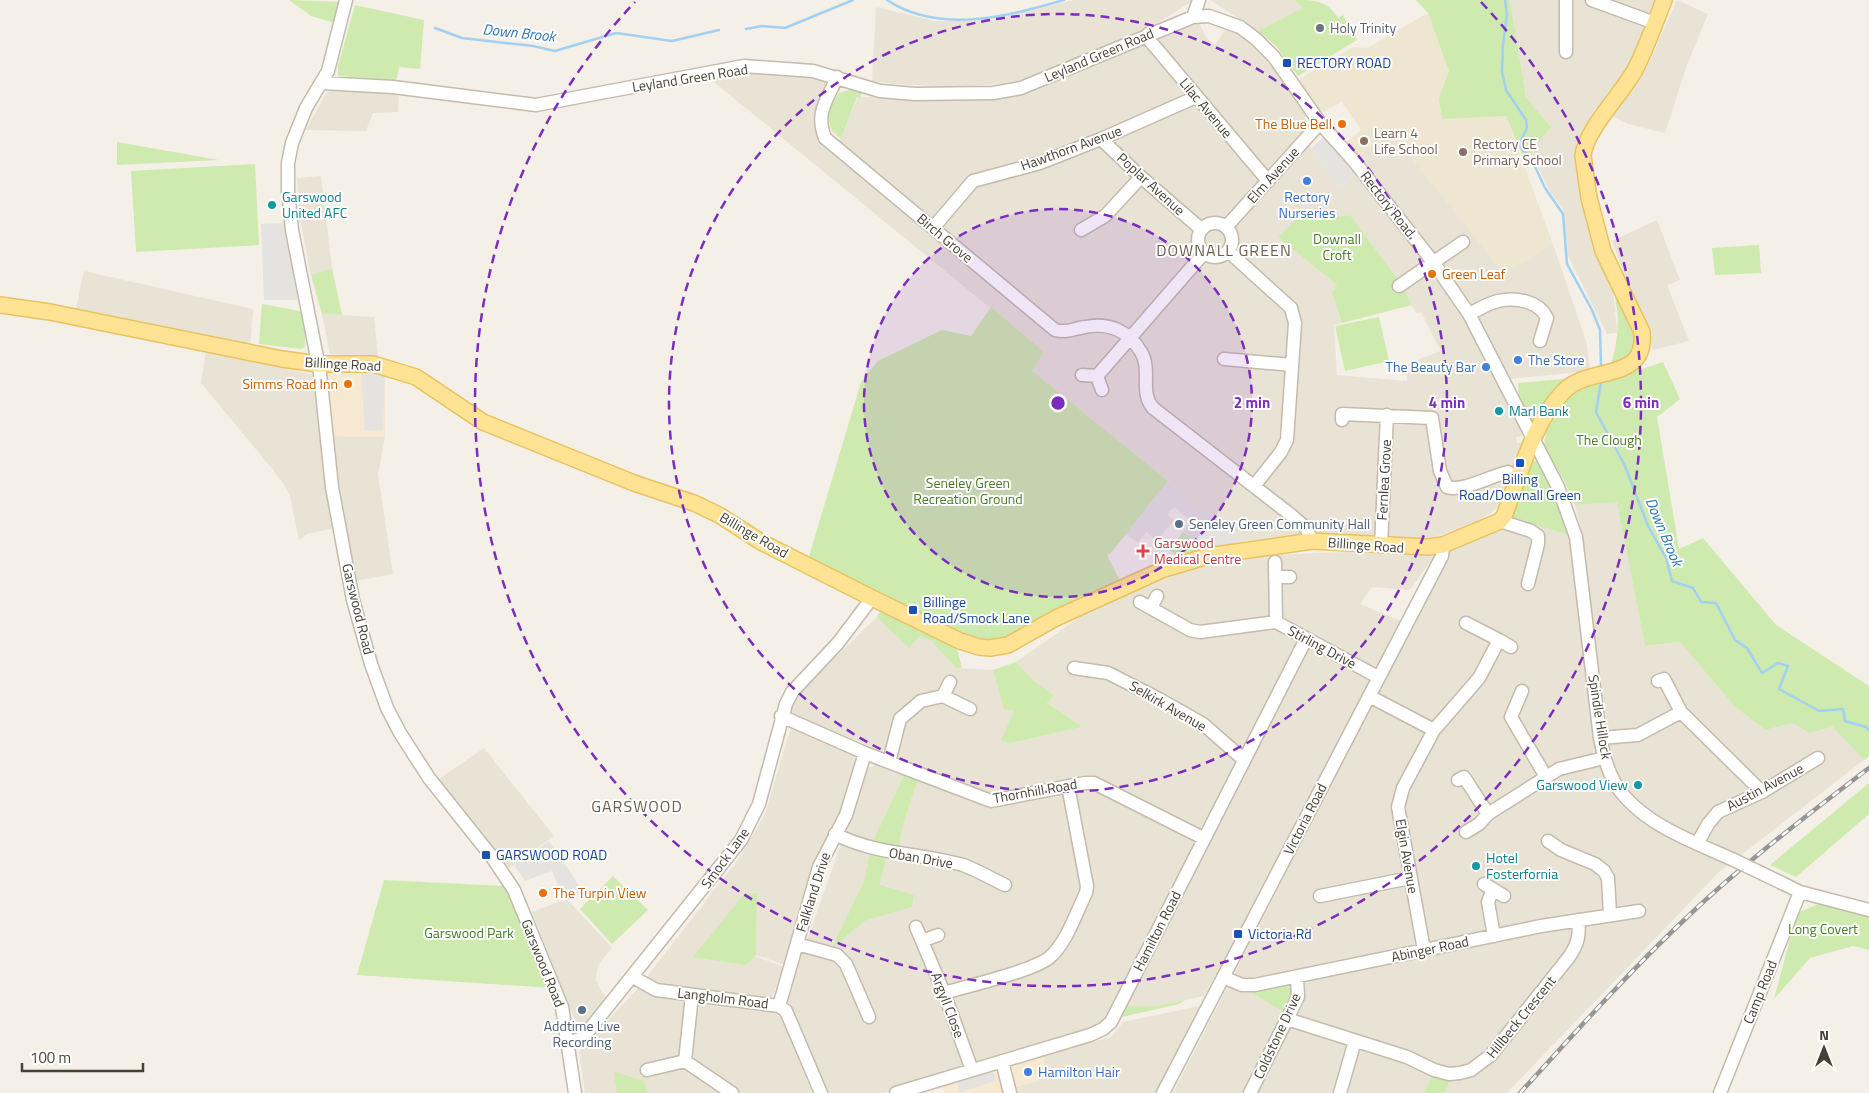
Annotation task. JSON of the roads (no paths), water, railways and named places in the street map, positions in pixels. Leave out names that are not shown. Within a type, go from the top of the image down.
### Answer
[{"type":"main road","points":[[1500,521],[1504,516],[1533,442],[1562,392],[1587,377],[1628,366],[1637,360],[1644,345],[1642,332],[1636,317],[1604,251],[1596,229],[1583,156],[1584,148],[1593,132],[1636,69],[1664,0]]},
{"type":"main road","name":"Billinge Road","points":[[0,305],[50,312],[282,359],[318,364],[373,364],[416,377],[483,422],[634,483],[694,503],[719,515],[761,542],[960,641],[979,647],[1000,647],[1021,639],[1056,618],[1122,588],[1179,564],[1230,551],[1312,540],[1428,548],[1443,545],[1500,521]]},
{"type":"street","name":"Garswood Road","points":[[346,0],[333,57],[322,83],[296,131],[288,172],[291,223],[318,364],[332,487],[354,600],[371,664],[387,708],[420,766],[508,879],[562,1007],[575,1093]]},
{"type":"street","points":[[1193,17],[1199,0]]},
{"type":"street","points":[[1566,0],[1566,52]]},
{"type":"street","points":[[1592,0],[1655,23]]},
{"type":"street","name":"Rectory Road","points":[[1193,17],[1209,16],[1240,27],[1256,39],[1274,57],[1320,123],[1354,161],[1434,262],[1469,314],[1533,442]]},
{"type":"street","name":"Leyland Green Road","points":[[322,83],[393,87],[536,105],[744,66],[813,71],[880,91],[915,94],[1007,91],[1021,88],[1193,17]]},
{"type":"street","name":"Lilac Avenue","points":[[1148,34],[1152,42],[1196,97],[1268,180]]},
{"type":"street","name":"Birch Grove","points":[[837,78],[821,112],[820,121],[825,138],[1055,330],[1070,332],[1098,326],[1119,330],[1130,336]]},
{"type":"street","name":"Hawthorn Avenue","points":[[933,228],[973,181],[1040,163],[1101,139],[1196,97]]},
{"type":"street","name":"Elm Avenue","points":[[1226,227],[1320,123]]},
{"type":"street","name":"Poplar Avenue","points":[[1101,139],[1201,229]]},
{"type":"street","points":[[1081,230],[1105,216],[1141,177]]},
{"type":"street","points":[[1216,222],[1226,227],[1232,241],[1228,251],[1214,257],[1204,253],[1198,244],[1201,229],[1216,222]]},
{"type":"street","points":[[1399,286],[1463,242]]},
{"type":"street","points":[[1228,251],[1291,308],[1295,322],[1287,440],[1281,452],[1254,486]]},
{"type":"street","points":[[1098,376],[1130,336],[1204,253]]},
{"type":"street","points":[[1469,314],[1500,300],[1532,302],[1542,308],[1547,318],[1544,339]]},
{"type":"street","points":[[1130,336],[1145,361],[1146,396],[1153,408],[1306,528],[1312,540]]},
{"type":"street","points":[[1224,359],[1292,365]]},
{"type":"street","points":[[1082,375],[1098,376]]},
{"type":"street","points":[[1098,376],[1102,390]]},
{"type":"street","points":[[1342,420],[1342,414],[1432,418],[1440,471],[1447,487],[1464,488],[1503,477]]},
{"type":"street","name":"Fernlea Grove","points":[[1381,546],[1387,415]]},
{"type":"street","name":"Spindle Hillock","points":[[1533,442],[1562,495],[1576,537],[1600,738],[1604,758],[1616,785],[1631,803],[1650,818],[1697,844],[1800,892],[1869,910]]},
{"type":"street","points":[[1500,521],[1531,531],[1538,536],[1538,544],[1528,584]]},
{"type":"street","name":"Victoria Road","points":[[1163,1093],[1442,556],[1443,545]]},
{"type":"street","points":[[1274,562],[1276,622]]},
{"type":"street","points":[[1275,577],[1290,577]]},
{"type":"street","name":"Stirling Drive","points":[[1157,596],[1146,605],[1190,630],[1200,632],[1276,622],[1378,677]]},
{"type":"street","name":"Smock Lane","points":[[568,1043],[580,1038],[589,1030],[741,840],[759,804],[773,757],[781,716],[792,692],[838,643],[872,598]]},
{"type":"street","points":[[1466,623],[1511,647]]},
{"type":"street","name":"Hamilton Road","points":[[896,1093],[1090,1035],[1103,1029],[1111,1022],[1243,759],[1306,639]]},
{"type":"street","name":"Elgin Avenue","points":[[1424,950],[1398,807],[1403,788],[1434,730],[1479,678],[1499,640]]},
{"type":"street","name":"Selkirk Avenue","points":[[1086,656],[1079,669],[1108,672],[1203,724],[1243,759]]},
{"type":"street","points":[[1658,680],[1664,679],[1682,712],[1762,792]]},
{"type":"street","points":[[944,696],[950,682]]},
{"type":"street","points":[[889,762],[900,719],[921,701],[944,696],[970,709]]},
{"type":"street","points":[[1369,696],[1434,730]]},
{"type":"street","points":[[1523,697],[1511,717],[1546,777]]},
{"type":"street","points":[[1600,738],[1638,735],[1682,712]]},
{"type":"street","name":"Thornhill Road","points":[[781,716],[865,753],[991,801],[1068,786],[1094,783],[1203,838]]},
{"type":"street","name":"Falkland Drive","points":[[779,1006],[819,867],[846,815],[865,753]]},
{"type":"street","points":[[1466,832],[1479,824],[1488,814],[1546,777],[1572,765],[1604,758]]},
{"type":"street","name":"Austin Avenue","points":[[1697,844],[1708,824],[1718,812],[1762,792],[1818,758]]},
{"type":"street","points":[[1461,776],[1488,814]]},
{"type":"street","points":[[944,993],[1035,966],[1049,958],[1058,947],[1086,893],[1087,886],[1068,786]]},
{"type":"street","name":"Oban Drive","points":[[835,834],[853,843],[873,849],[964,866],[1006,885]]},
{"type":"street","points":[[1552,848],[1595,864],[1604,870],[1608,878],[1610,915]]},
{"type":"street","points":[[1326,891],[1410,878]]},
{"type":"street","points":[[1493,890],[1488,902],[1494,936]]},
{"type":"street","name":"Camp Road","points":[[1720,1093],[1800,892]]},
{"type":"street","name":"Abinger Road","points":[[1223,977],[1246,986],[1297,978],[1494,936],[1643,910]]},
{"type":"street","name":"Hillbeck Crescent","points":[[1287,1019],[1406,1057],[1449,1074],[1471,1070],[1491,1056],[1569,957],[1577,945],[1580,932],[1578,920]]},
{"type":"street","name":"Argyll Close","points":[[916,927],[944,993],[972,1070]]},
{"type":"street","points":[[922,941],[938,934]]},
{"type":"street","points":[[797,944],[832,954],[846,964],[870,1020]]},
{"type":"street","name":"Langholm Road","points":[[633,977],[656,990],[779,1006],[786,1011],[821,1093]]},
{"type":"street","name":"Coldstone Drive","points":[[1250,1093],[1299,993],[1297,978]]},
{"type":"street","points":[[685,1061],[692,995]]},
{"type":"street","points":[[1340,1093],[1355,1041]]},
{"type":"street","points":[[648,1069],[685,1061],[735,1090]]},
{"type":"street","points":[[1002,1061],[1010,1093]]},
{"type":"waterway","name":"Down Brook","points":[[746,29],[762,26],[785,28],[853,0]]},
{"type":"waterway","name":"Down Brook","points":[[887,0],[908,11],[929,17],[952,20],[974,19],[1020,12],[1064,0]]},
{"type":"waterway","name":"Down Brook","points":[[1505,0],[1507,14],[1502,72],[1506,90],[1526,120],[1527,128],[1520,142],[1522,149],[1531,158],[1545,188],[1563,214],[1567,264],[1592,310],[1600,330],[1601,367]]},
{"type":"waterway","name":"Down Brook","points":[[435,28],[462,38],[533,46],[555,51],[616,33],[672,41],[719,30]]},
{"type":"waterway","name":"Down Brook","points":[[1601,382],[1596,412],[1625,466],[1648,526],[1666,558],[1672,581],[1693,588],[1701,602],[1716,603],[1735,640],[1747,648],[1762,673],[1778,663],[1788,666],[1779,689],[1819,711],[1843,709],[1845,721],[1866,727],[1869,730]]},
{"type":"railway","points":[[1520,1093],[1661,942],[1704,901],[1773,842],[1869,768]]},
{"type":"place","name":"Holy Trinity","points":[[1320,28]]},
{"type":"place","name":"RECTORY ROAD","points":[[1287,63]]},
{"type":"place","name":"The Blue Bell","points":[[1342,124]]},
{"type":"place","name":"Learn 4 Life School","points":[[1364,141]]},
{"type":"place","name":"Rectory CE Primary School","points":[[1463,152]]},
{"type":"place","name":"Rectory Nurseries","points":[[1307,181]]},
{"type":"place","name":"Garswood United AFC","points":[[272,205]]},
{"type":"place","name":"Green Leaf","points":[[1432,274]]},
{"type":"place","name":"The Store","points":[[1518,360]]},
{"type":"place","name":"The Beauty Bar","points":[[1486,367]]},
{"type":"place","name":"Simms Road Inn","points":[[348,384]]},
{"type":"place","name":"Marl Bank","points":[[1499,411]]},
{"type":"place","name":"Billing Road/Downall Green","points":[[1520,463]]},
{"type":"place","name":"Seneley Green Community Hall","points":[[1179,524]]},
{"type":"place","name":"Garswood Medical Centre","points":[[1143,551]]},
{"type":"place","name":"Billinge Road/Smock Lane","points":[[913,610]]},
{"type":"place","name":"Garswood View","points":[[1638,785]]},
{"type":"place","name":"GARSWOOD ROAD","points":[[486,855]]},
{"type":"place","name":"Hotel Fosterfornia","points":[[1476,866]]},
{"type":"place","name":"The Turpin View","points":[[543,893]]},
{"type":"place","name":"Victoria Rd","points":[[1238,934]]},
{"type":"place","name":"Addtime Live Recording","points":[[582,1010]]},
{"type":"place","name":"Hamilton Hair","points":[[1028,1072]]},
{"type":"district","name":"DOWNALL GREEN","points":[[1224,250]]},
{"type":"district","name":"GARSWOOD","points":[[637,806]]},
{"type":"park label","name":"Downall Croft","points":[[1337,248]]},
{"type":"park label","name":"The Clough","points":[[1609,440]]},
{"type":"park label","name":"Seneley Green Recreation Ground","points":[[968,492]]},
{"type":"park label","name":"Long Covert","points":[[1823,929]]},
{"type":"park label","name":"Garswood Park","points":[[469,933]]}]
